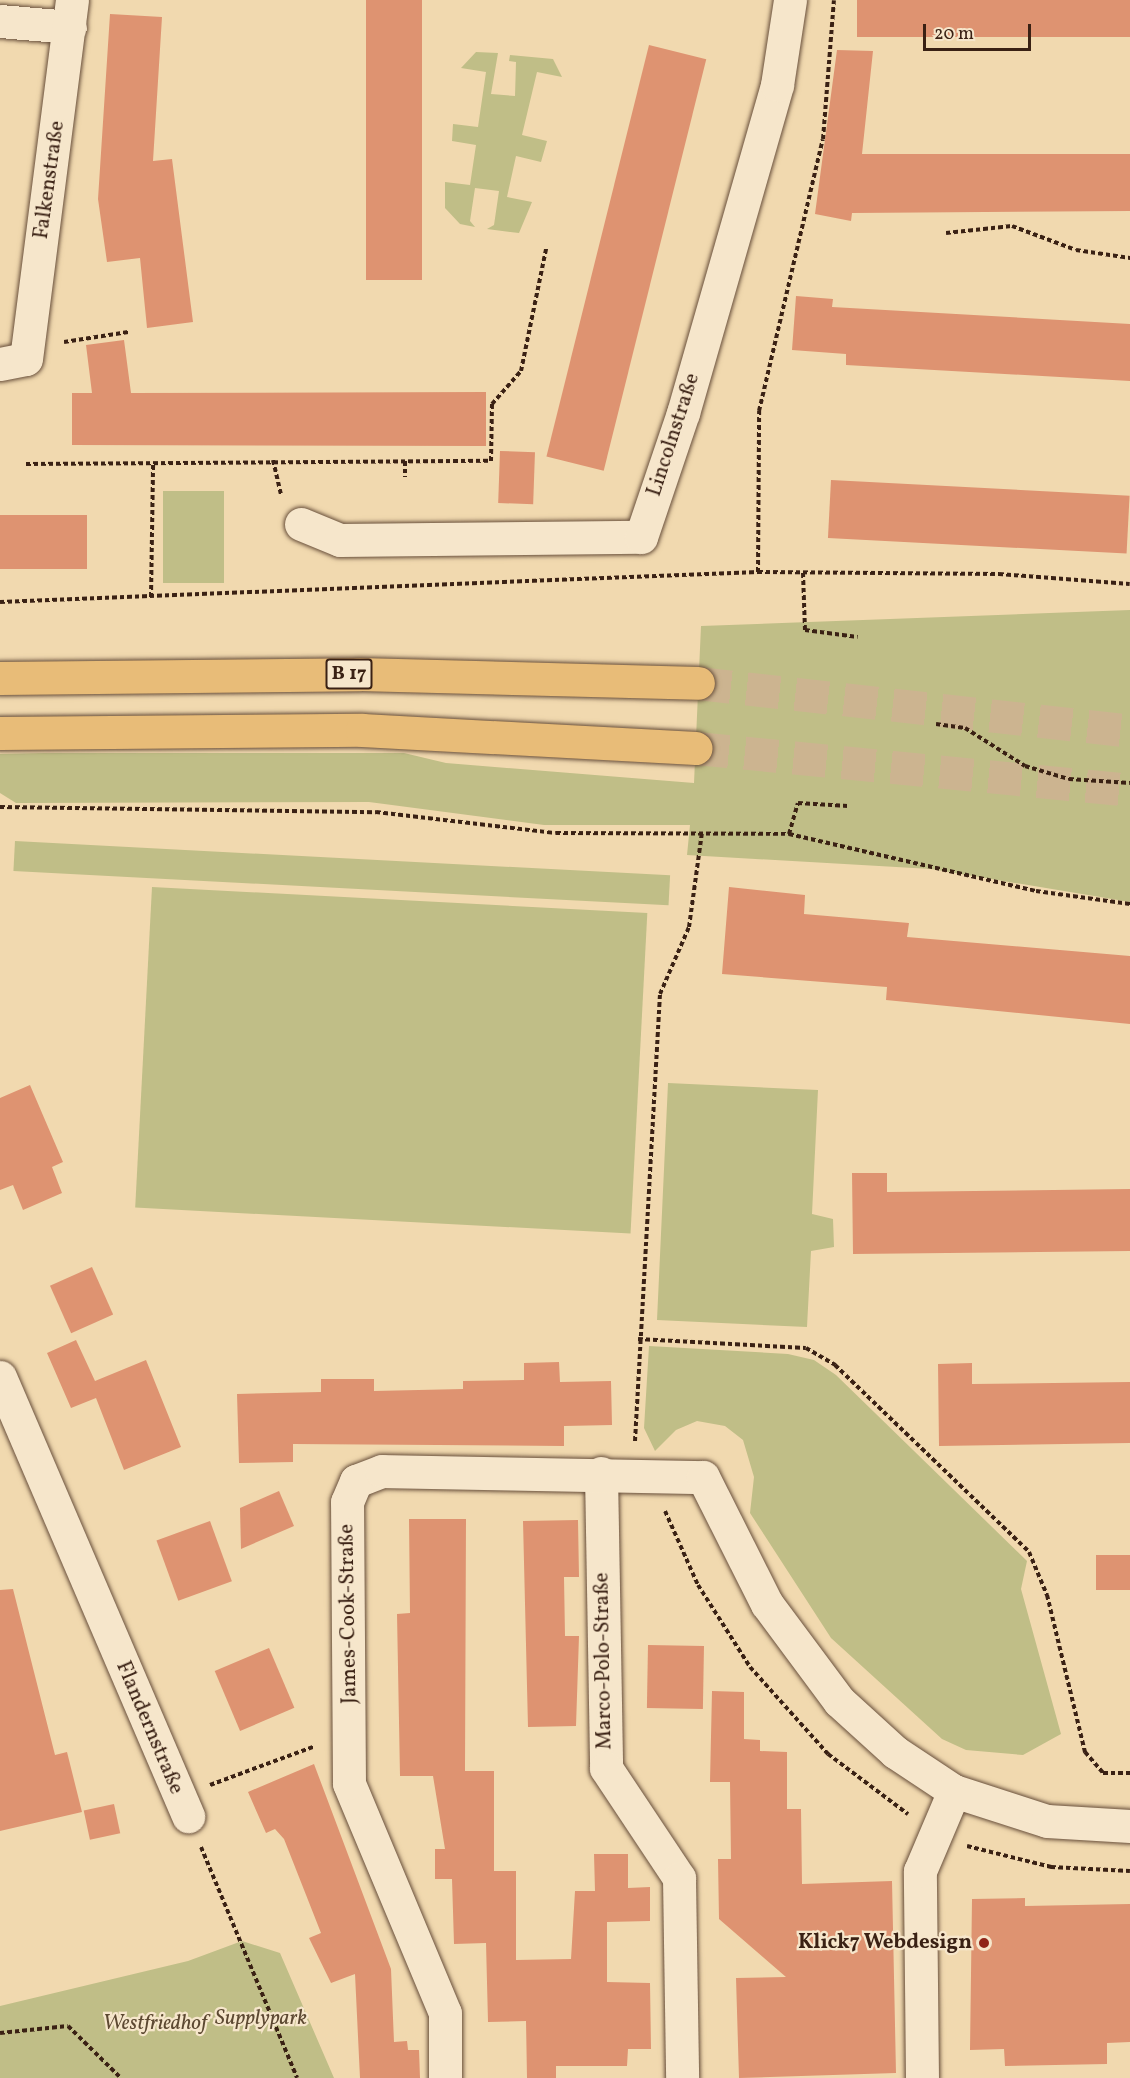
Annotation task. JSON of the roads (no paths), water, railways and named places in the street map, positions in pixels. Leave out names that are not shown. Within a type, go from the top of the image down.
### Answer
[{"type":"highway","name":"B 17","points":[[0,678],[359,674],[698,683]]},
{"type":"highway","points":[[0,733],[362,730],[696,748]]},
{"type":"street","name":"Lincolnstraße","points":[[301,524],[340,540],[640,537],[683,413],[777,85],[790,0]]},
{"type":"street","points":[[0,21],[71,14]]},
{"type":"street","name":"Falkenstraße","points":[[18,357],[71,14]]},
{"type":"street","name":"Flandernstraße","points":[[1,1383],[183,1806]]},
{"type":"street","name":"James-Cook-Straße","points":[[445,2078],[445,2013],[349,1783],[351,1734],[347,1502],[356,1481],[382,1471],[601,1473],[703,1477],[767,1604],[839,1701],[895,1752],[954,1791]]},
{"type":"street","name":"Marco-Polo-Straße","points":[[601,1473],[606,1768],[679,1878],[682,2078]]},
{"type":"street","points":[[922,2078],[920,1871],[954,1791],[1047,1821],[1130,1826]]},
{"type":"tunnel","points":[[698,683],[1130,731]]},
{"type":"tunnel","points":[[696,748],[1130,790]]},
{"type":"place","name":"Klick7 Webdesign","points":[[984,1943]]},
{"type":"park label","name":"Supplypark","points":[[261,2019]]},
{"type":"park label","name":"Westfriedhof","points":[[155,2024]]}]
